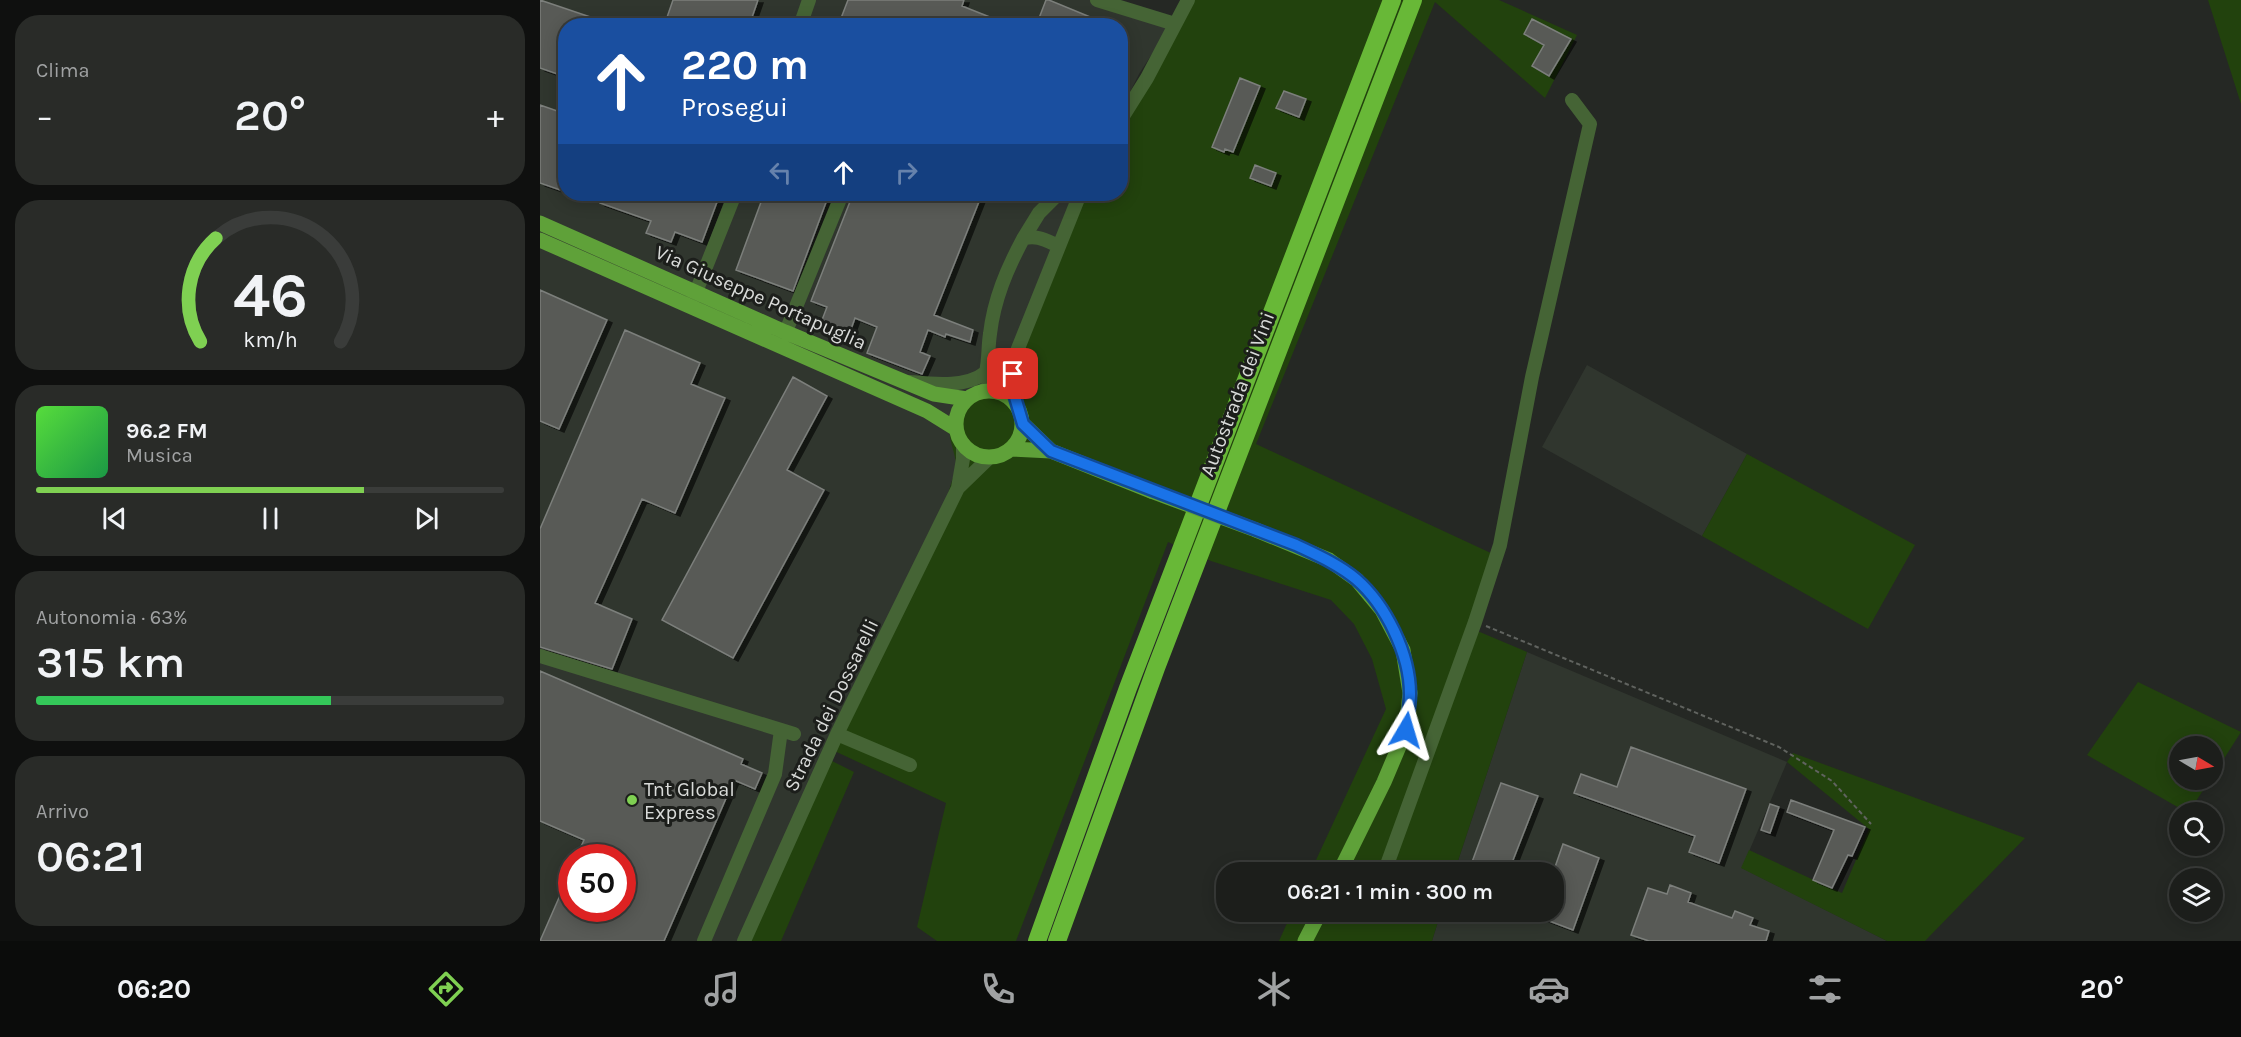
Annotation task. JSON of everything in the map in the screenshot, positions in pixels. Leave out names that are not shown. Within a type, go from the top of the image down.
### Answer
[{"type":"highway","name":"Autostrada dei Vini","points":[[1037,941],[1072,840],[1392,0]]},
{"type":"highway","name":"Autostrada dei Vini","points":[[1057,941],[1156,668],[1413,0]]},
{"type":"highway","points":[[1026,941],[1072,840]]},
{"type":"main road","name":"Via Giuseppe Portapuglia","points":[[540,223],[697,292],[783,339],[927,411],[956,429]]},
{"type":"main road","name":"Via Giuseppe Portapuglia","points":[[540,240],[690,307],[934,394],[967,399]]},
{"type":"main road","points":[[1023,424],[1020,438],[1012,449],[990,458],[975,454],[963,444],[956,429],[958,413],[967,399],[983,391],[1001,393],[1017,405],[1023,424],[1051,451]]},
{"type":"main road","points":[[1012,449],[1051,451],[1329,560],[1357,580],[1382,610],[1404,650],[1410,693],[1406,730],[1384,782],[1344,862]]},
{"type":"main road","points":[[1305,941],[1315,922]]},
{"type":"street","points":[[803,18],[809,0]]},
{"type":"street","points":[[1097,0],[1175,24]]},
{"type":"street","points":[[1128,108],[1147,78],[1188,0]]},
{"type":"street","points":[[1388,862],[1475,622],[1500,545],[1532,377],[1590,124],[1572,100]]},
{"type":"street","points":[[690,307],[732,201]]},
{"type":"street","points":[[783,339],[839,201]]},
{"type":"street","points":[[902,381],[952,383],[980,376],[986,372],[990,333],[1004,275],[1039,213],[1051,201]]},
{"type":"street","points":[[983,391],[994,383],[1013,361],[1077,201]]},
{"type":"street","points":[[1023,239],[1030,236],[1059,246]]},
{"type":"street","points":[[1013,361],[1012,387],[1017,405]]},
{"type":"street","name":"Strada dei Dossarelli","points":[[744,941],[837,734],[958,488],[963,444]]},
{"type":"street","name":"Strada dei Dossarelli","points":[[958,488],[990,458]]},
{"type":"street","points":[[540,656],[787,732],[775,774],[704,941]]},
{"type":"street","points":[[837,734],[910,765]]},
{"type":"path","points":[[1475,622],[1779,747],[1832,781],[1871,824]]},
{"type":"shaded area","points":[[540,0],[1100,0],[1172,23],[1139,74],[1128,96],[1128,18],[558,18],[558,201],[1075,201],[1029,325],[957,465],[944,507],[742,941],[540,941]]},
{"type":"shaded area","points":[[1587,365],[1747,454],[1702,536],[1542,447]]},
{"type":"shaded area","points":[[1527,652],[1787,762],[1742,868],[1887,941],[1432,941],[1438,922],[1564,922],[1564,862],[1458,862]]},
{"type":"green space","points":[[1184,0],[1499,0],[1577,35],[1545,98],[1435,2],[1256,444],[1493,554],[1468,627],[1527,652],[1458,862],[1315,862],[1386,709],[1372,659],[1354,624],[1331,600],[1211,561],[1168,542],[1016,941],[937,941],[917,927],[946,803],[828,748],[944,507],[957,465],[950,438],[953,410],[975,387],[994,378],[1029,325],[1075,201],[1128,201],[1128,102]]},
{"type":"green space","points":[[2208,0],[2241,0],[2241,104]]},
{"type":"green space","points":[[1747,454],[1915,545],[1868,629],[1702,536]]},
{"type":"green space","points":[[2138,682],[2241,732],[2223,760],[2223,736],[2169,736],[2169,790],[2203,790],[2195,802],[2169,802],[2087,755]]},
{"type":"green space","points":[[1793,753],[2025,838],[1925,941],[1887,941],[1741,868],[1749,850],[1842,893],[1869,829],[1787,762]]},
{"type":"green space","points":[[824,757],[854,772],[781,941],[740,941]]},
{"type":"green space","points":[[1288,922],[1438,922],[1432,941],[1279,941]]},
{"type":"building","points":[[540,0],[593,18],[558,18],[558,74],[540,68]]},
{"type":"building","points":[[673,0],[758,0],[752,18],[667,18]]},
{"type":"building","points":[[848,0],[964,0],[962,6],[992,18],[841,18]]},
{"type":"building","points":[[1046,0],[1049,0],[1093,18],[1039,18]]},
{"type":"building","points":[[1532,19],[1571,39],[1549,76],[1532,66],[1544,45],[1524,34]]},
{"type":"building","points":[[1240,78],[1260,86],[1233,152],[1225,149],[1224,152],[1212,147]]},
{"type":"building","points":[[1284,91],[1306,99],[1299,117],[1276,108]]},
{"type":"building","points":[[540,105],[558,111],[558,189],[540,183]]},
{"type":"building","points":[[1255,165],[1276,173],[1271,186],[1250,178]]},
{"type":"building","points":[[601,201],[717,201],[702,242],[675,232],[671,242],[646,233],[651,221],[600,203]]},
{"type":"building","points":[[761,201],[827,201],[793,291],[736,270]]},
{"type":"building","points":[[850,201],[979,201],[934,315],[973,330],[970,342],[946,334],[945,337],[928,330],[920,352],[930,356],[922,374],[867,353],[877,327],[855,318],[850,332],[822,320],[827,307],[811,301]]},
{"type":"building","points":[[540,290],[607,320],[559,429],[540,421]]},
{"type":"building","points":[[625,330],[700,363],[691,384],[725,398],[675,513],[642,499],[595,603],[632,619],[612,669],[540,647],[540,529]]},
{"type":"building","points":[[793,377],[827,396],[787,470],[824,490],[733,658],[662,620]]},
{"type":"building","name":"Tnt Global Express","points":[[540,671],[743,759],[741,764],[762,773],[755,789],[734,780],[664,941],[540,941],[558,900],[558,922],[636,922],[636,844],[582,844],[584,840],[540,821]]},
{"type":"building","points":[[1631,747],[1746,789],[1719,863],[1689,852],[1695,836],[1574,793],[1581,774],[1617,787]]},
{"type":"building","points":[[1501,783],[1538,796],[1512,862],[1472,862]]},
{"type":"building","points":[[1791,800],[1865,827],[1852,856],[1848,855],[1832,888],[1813,880],[1834,830],[1787,812]]},
{"type":"building","points":[[1770,804],[1779,807],[1770,833],[1761,830]]},
{"type":"building","points":[[1563,844],[1599,858],[1573,930],[1552,922],[1564,922],[1564,862],[1557,862]]},
{"type":"building","points":[[1670,885],[1691,893],[1688,902],[1732,918],[1735,911],[1753,918],[1750,925],[1769,931],[1766,941],[1649,941],[1631,935],[1648,888],[1667,894]]},
{"type":"place","name":"Tnt Global Express","points":[[632,800]]},
{"type":"route","points":[[1013,374],[1012,387],[1023,424],[1051,451],[1296,545],[1329,560],[1357,580],[1382,610],[1404,650],[1410,693],[1406,730]]}]
